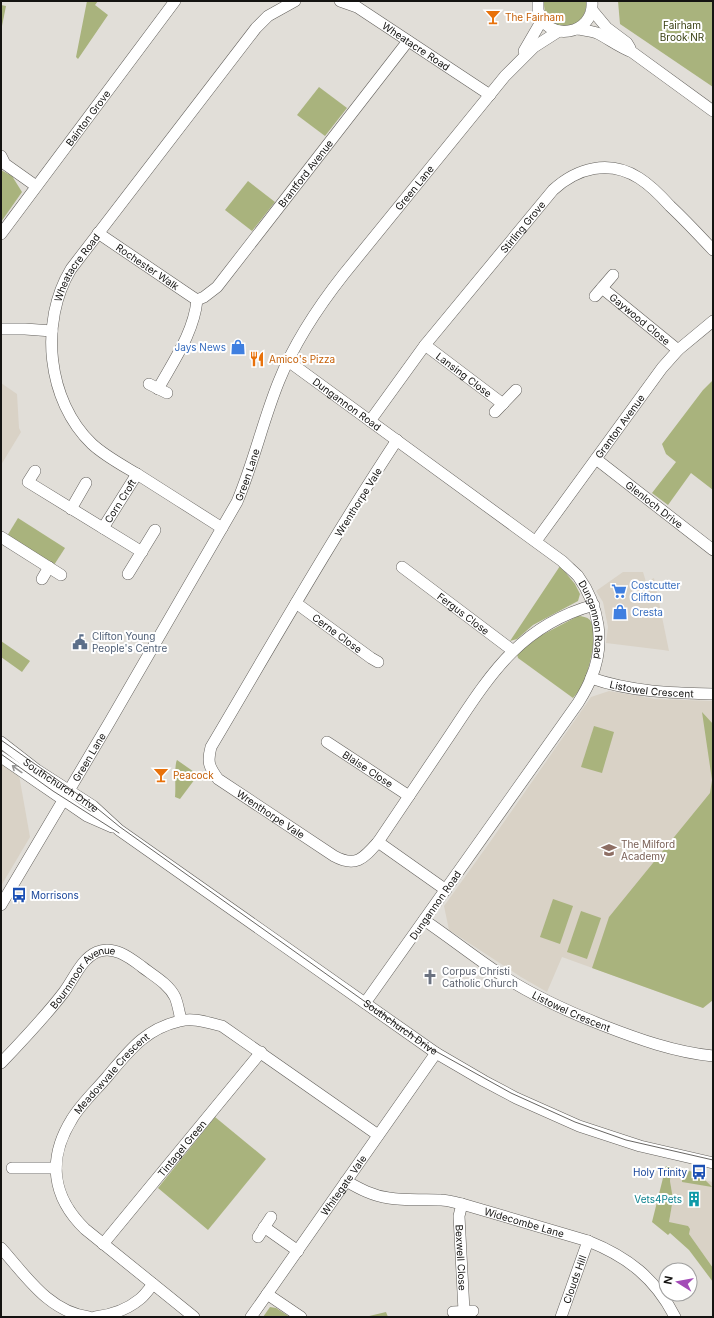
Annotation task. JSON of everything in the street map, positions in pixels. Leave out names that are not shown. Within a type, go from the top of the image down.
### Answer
[{"type":"street","name":"Bainton Grove","points":[[1,234],[175,1]]},
{"type":"street","name":"Wheatacre Road","points":[[222,528],[102,452],[84,435],[71,415],[61,392],[54,369],[52,355],[52,331],[57,302],[66,276],[256,28],[268,16],[295,1]]},
{"type":"street","name":"Wheatacre Road","points":[[340,1],[357,7],[490,96]]},
{"type":"street","points":[[538,1],[538,10],[542,20],[549,27],[559,31],[568,32],[578,29],[587,21],[592,6]]},
{"type":"street","points":[[592,6],[607,28],[627,44],[632,52]]},
{"type":"street","name":"Green Lane","points":[[516,64],[542,20]]},
{"type":"street","points":[[578,29],[597,34],[623,49],[632,52],[713,111]]},
{"type":"street","name":"Green Lane","points":[[1,905],[116,713],[237,502],[248,476],[268,409],[288,361],[311,318],[516,64],[534,46],[559,31]]},
{"type":"street","name":"Brantford Avenue","points":[[197,300],[204,297],[217,286],[408,41]]},
{"type":"street","points":[[1,156],[5,164],[36,186]]},
{"type":"street","name":"Stirling Grove","points":[[370,421],[425,345],[553,190],[567,178],[596,167],[614,168],[632,174],[640,178],[663,199],[713,250]]},
{"type":"street","name":"Rochester Walk","points":[[98,233],[197,300]]},
{"type":"street","name":"Gaywood Close","points":[[613,275],[598,292],[678,350]]},
{"type":"street","points":[[158,389],[190,329],[196,312],[197,300]]},
{"type":"street","name":"Granton Avenue","points":[[536,541],[646,388],[678,350],[713,320]]},
{"type":"street","points":[[1,329],[52,331]]},
{"type":"street","name":"Lansing Close","points":[[425,345],[499,408],[516,390]]},
{"type":"street","name":"Dungannon Road","points":[[288,361],[562,561],[577,575],[587,591],[594,605],[598,620],[599,645],[597,660],[592,678],[578,703],[365,1004]]},
{"type":"street","name":"Wrenthorpe Vale","points":[[397,440],[369,482],[211,747],[209,765],[218,778],[342,860],[356,861],[362,859],[378,842],[476,695],[512,650],[548,624],[566,615],[594,605]]},
{"type":"street","name":"Glenloch Drive","points":[[596,459],[713,550]]},
{"type":"street","name":"Corn Croft","points":[[35,471],[28,482],[142,552]]},
{"type":"street","name":"Corn Croft","points":[[103,528],[137,474]]},
{"type":"street","points":[[71,509],[86,483]]},
{"type":"street","points":[[128,574],[155,530]]},
{"type":"street","points":[[1,536],[61,575]]},
{"type":"street","points":[[42,579],[49,567]]},
{"type":"street","name":"Fergus Close","points":[[402,567],[418,572],[512,650]]},
{"type":"street","name":"Cerne Close","points":[[296,603],[378,662]]},
{"type":"street","name":"Listowel Crescent","points":[[592,678],[619,686],[648,691],[713,694]]},
{"type":"street","name":"Southchurch Drive","points":[[1,742],[37,770],[92,819],[119,830],[436,1053],[516,1098],[579,1126],[640,1146],[713,1163]]},
{"type":"street","name":"Blaise Close","points":[[327,742],[409,796]]},
{"type":"street","name":"Southchurch Drive","points":[[1,757],[66,795]]},
{"type":"street","points":[[378,842],[446,890]]},
{"type":"street","name":"Listowel Crescent","points":[[424,920],[480,961],[537,996],[566,1010],[635,1038],[672,1048],[713,1056]]},
{"type":"street","name":"Bournmoor Avenue","points":[[1,1062],[37,1024],[64,992],[85,961],[97,952],[109,950],[120,952],[168,987],[174,996],[181,1020]]},
{"type":"street","name":"Meadowvale Crescent","points":[[194,1317],[85,1230],[75,1219],[65,1204],[59,1187],[56,1168],[57,1151],[62,1136],[72,1118],[132,1048],[146,1035],[162,1026],[181,1020],[202,1021],[222,1026],[378,1135]]},
{"type":"street","name":"Tintagel Green","points":[[103,1244],[261,1052]]},
{"type":"street","name":"Whitegate Vale","points":[[251,1317],[436,1053]]},
{"type":"street","points":[[12,1168],[56,1168]]},
{"type":"street","name":"Widecombe Lane","points":[[346,1181],[375,1195],[389,1198],[443,1200],[462,1204],[588,1241],[605,1248],[620,1256],[638,1269],[654,1284],[675,1317]]},
{"type":"street","name":"Bexwell Close","points":[[462,1204],[459,1216],[463,1311]]},
{"type":"street","points":[[258,1237],[271,1217]]},
{"type":"street","points":[[264,1227],[298,1251]]},
{"type":"street","name":"Clouds Hill","points":[[561,1317],[588,1241]]},
{"type":"street","points":[[1,1248],[43,1296],[53,1304],[79,1316],[89,1317]]},
{"type":"street","points":[[95,1317],[106,1316],[124,1309],[140,1299],[153,1284]]},
{"type":"street","points":[[267,1294],[301,1317]]},
{"type":"shaded area","points":[[1,383],[17,394],[19,428],[21,432],[1,465]]},
{"type":"shaded area","points":[[623,572],[643,572],[646,582],[654,578],[669,651],[606,643],[608,627],[603,602],[596,591]]},
{"type":"shaded area","name":"The Milford Academy","points":[[609,691],[655,699],[713,701],[713,1000],[703,1008],[562,957],[547,992],[521,977],[449,930],[444,906],[591,697]]},
{"type":"shaded area","points":[[1,763],[19,775],[30,837],[1,886]]},
{"type":"shaded area","points":[[671,1167],[692,1171],[703,1180],[713,1182],[713,1268],[689,1234],[669,1222],[673,1199],[670,1181]]},
{"type":"green space","points":[[87,1],[98,1],[95,5],[108,15],[78,59],[76,57]]},
{"type":"green space","points":[[544,1],[586,1],[585,12],[574,24],[565,26],[557,24],[550,20],[545,12]]},
{"type":"green space","name":"Fairham Brook NR","points":[[618,1],[713,1],[713,87],[620,24]]},
{"type":"green space","points":[[1,5],[6,6],[1,31]]},
{"type":"green space","points":[[319,87],[347,108],[325,136],[297,115]]},
{"type":"green space","points":[[1,170],[12,176],[22,192],[1,222]]},
{"type":"green space","points":[[248,181],[275,202],[252,231],[225,210]]},
{"type":"green space","points":[[713,380],[713,490],[691,473],[668,505],[652,493],[676,462],[666,454],[662,444],[703,390]]},
{"type":"green space","points":[[18,518],[65,548],[54,565],[7,536]]},
{"type":"green space","points":[[560,566],[575,584],[580,594],[578,601],[533,625],[517,639],[510,641]]},
{"type":"green space","points":[[578,616],[590,620],[593,626],[594,634],[590,662],[585,679],[573,698],[518,658],[517,654],[540,636]]},
{"type":"green space","points":[[1,641],[30,661],[22,672],[1,657]]},
{"type":"green space","points":[[702,712],[713,724],[713,1000],[703,1008],[592,968],[609,917],[710,793],[712,780]]},
{"type":"green space","points":[[594,726],[614,732],[602,773],[581,767]]},
{"type":"green space","points":[[177,760],[197,774],[180,799],[175,797]]},
{"type":"green space","points":[[553,899],[573,906],[560,944],[540,937]]},
{"type":"green space","points":[[581,911],[601,918],[587,959],[567,952]]},
{"type":"green space","points":[[215,1117],[266,1159],[208,1230],[158,1188]]},
{"type":"green space","points":[[666,1166],[671,1167],[670,1181],[673,1199],[669,1222],[688,1226],[690,1229],[689,1234],[713,1268],[713,1282],[689,1250],[670,1233],[668,1235],[652,1222]]},
{"type":"green space","points":[[683,1169],[699,1176],[712,1187],[682,1182]]},
{"type":"green space","points":[[270,1307],[276,1308],[290,1317],[263,1317]]},
{"type":"green space","points":[[386,1312],[388,1317],[365,1317]]},
{"type":"tram line","points":[[1,740],[93,805],[120,827],[430,1048],[511,1093],[575,1122],[626,1140],[713,1160]]},
{"type":"tram line","points":[[1,754],[53,791],[119,833]]},
{"type":"place","name":"The Fairham","points":[[493,17]]},
{"type":"place","name":"Jays News","points":[[238,347]]},
{"type":"place","name":"Amico's Pizza","points":[[257,359]]},
{"type":"place","name":"Costcutter Clifton","points":[[619,591]]},
{"type":"place","name":"Cresta","points":[[620,612]]},
{"type":"place","name":"Clifton Young People's Centre","points":[[80,642]]},
{"type":"place","name":"Peacock","points":[[161,775]]},
{"type":"place","name":"The Milford Academy","points":[[609,850]]},
{"type":"place","name":"Morrisons","points":[[19,895]]},
{"type":"place","name":"Corpus Christi Catholic Church","points":[[430,977]]},
{"type":"place","name":"Holy Trinity","points":[[699,1172]]},
{"type":"place","name":"Vets4Pets","points":[[694,1199]]}]
